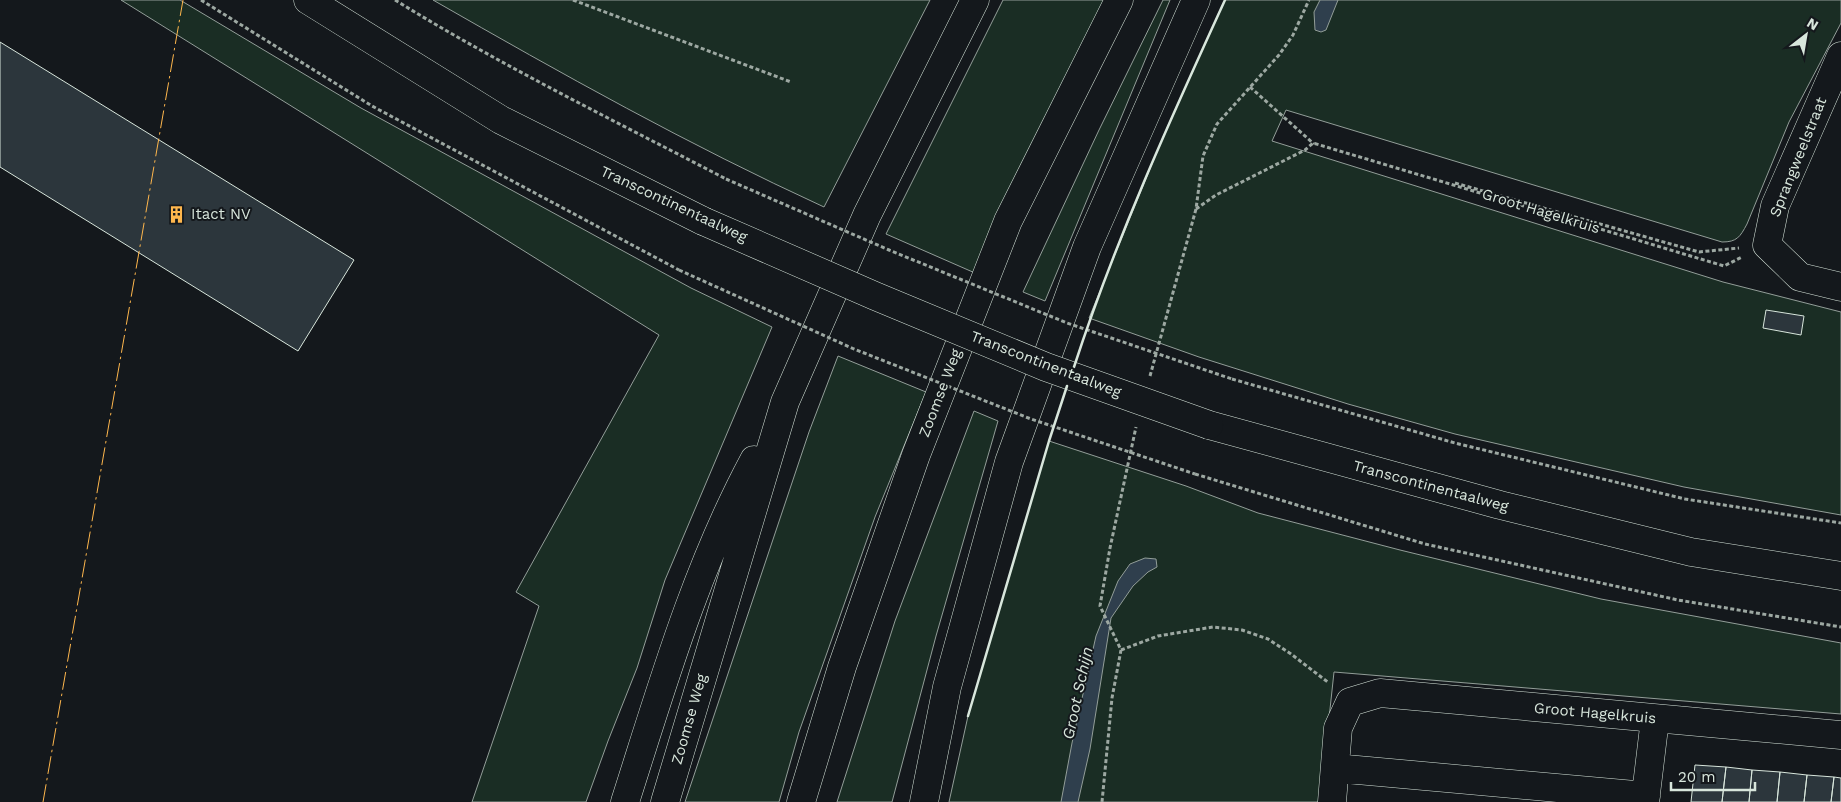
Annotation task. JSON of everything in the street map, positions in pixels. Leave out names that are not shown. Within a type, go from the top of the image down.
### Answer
[{"type":"main road","name":"Transcontinentaalweg","points":[[308,0],[501,120],[704,220],[874,296],[1046,367],[1209,425],[1500,505],[1682,550],[1841,576]]},
{"type":"main road","name":"Zoomse Weg","points":[[665,802],[785,402],[867,215],[975,0]]},
{"type":"main road","name":"Zoomse Weg","points":[[801,802],[842,667],[916,455],[1008,220],[1119,0]]},
{"type":"main road","points":[[924,802],[947,687],[1009,462],[1087,246],[1196,0]]},
{"type":"main road","name":"Sprangweelstraat","points":[[1767,245],[1775,206],[1841,56]]},
{"type":"main road","points":[[1767,245],[1800,278],[1841,288]]},
{"type":"main road","points":[[625,802],[668,665],[709,555],[742,482],[785,402]]},
{"type":"main road","name":"Groot Hagelkruis","points":[[1350,702],[1380,693],[1841,735]]},
{"type":"main road","points":[[1332,802],[1338,728],[1350,702]]},
{"type":"main road","points":[[1335,768],[1646,799],[1655,719]]},
{"type":"path","points":[[201,0],[372,106],[679,270],[854,349],[1031,419],[1194,474],[1425,544],[1678,600],[1841,627]]},
{"type":"path","points":[[395,0],[448,33],[726,179],[889,250],[1067,324],[1232,378],[1455,443],[1675,497],[1841,523]]},
{"type":"path","points":[[573,0],[791,82]]},
{"type":"path","points":[[1309,0],[1293,35],[1279,55],[1217,124],[1203,156],[1196,209],[1216,195],[1305,150],[1312,143]]},
{"type":"path","points":[[1250,87],[1312,143],[1699,252],[1767,245]]},
{"type":"path","name":"Groot Hagelkruis","points":[[1312,143],[1724,266],[1767,245]]},
{"type":"path","points":[[1100,606],[1122,650],[1112,698],[1102,802]]},
{"type":"path","points":[[1122,650],[1158,636],[1212,627],[1242,630],[1268,640],[1291,654],[1350,702]]},
{"type":"green space","points":[[121,0],[180,0],[361,108],[691,288],[772,327],[665,580],[637,668],[586,802],[472,802],[539,606],[516,592],[659,335]]},
{"type":"green space","points":[[433,0],[930,0],[824,207],[724,159],[626,108]]},
{"type":"green space","points":[[1003,0],[1105,0],[975,273],[886,234]]},
{"type":"green space","points":[[1163,0],[1170,0],[1045,301],[1023,292],[1099,130]]},
{"type":"green space","points":[[1225,0],[1841,0],[1841,23],[1789,122],[1747,224],[1740,235],[1731,241],[1722,242],[1286,110],[1272,141],[1723,282],[1841,312],[1841,515],[1684,487],[1455,434],[1348,404],[1199,357],[1089,318],[1163,137]]},
{"type":"green space","points":[[838,356],[926,392],[875,517],[799,732],[779,802],[685,802],[809,432]]},
{"type":"green space","points":[[974,411],[998,421],[936,636],[892,802],[837,802],[895,621]]},
{"type":"green space","points":[[1049,441],[1186,486],[1258,513],[1400,550],[1601,599],[1841,643],[1841,714],[1334,672],[1320,802],[949,802],[968,716]]},
{"type":"water","points":[[1320,0],[1338,0],[1326,30],[1321,32],[1315,30],[1314,12]]},
{"type":"water","points":[[1145,558],[1156,559],[1157,567],[1148,572],[1133,586],[1111,618],[1090,749],[1078,802],[1061,802],[1096,636],[1118,581],[1130,564]]},
{"type":"building","name":"Itact NV","points":[[0,42],[354,260],[298,351],[0,167]]},
{"type":"building","points":[[1766,310],[1804,316],[1801,335],[1763,328]]},
{"type":"building","points":[[1695,765],[1726,767],[1722,802],[1691,802]]},
{"type":"building","points":[[1726,767],[1752,770],[1749,802],[1722,802]]},
{"type":"building","points":[[1752,770],[1780,772],[1777,802],[1749,802]]},
{"type":"building","points":[[1780,772],[1807,775],[1804,802],[1777,802]]},
{"type":"building","points":[[1807,775],[1834,777],[1831,802],[1804,802]]},
{"type":"building","points":[[1834,777],[1841,778],[1841,802],[1831,802]]},
{"type":"wall","points":[[1074,367],[1125,227],[1225,0]]},
{"type":"wall","points":[[968,716],[1067,386]]},
{"type":"power","points":[[43,802],[183,0]]},
{"type":"place","name":"Itact NV","points":[[177,214]]},
{"type":"water label","name":"Groot Schijn","points":[[1077,693]]}]
